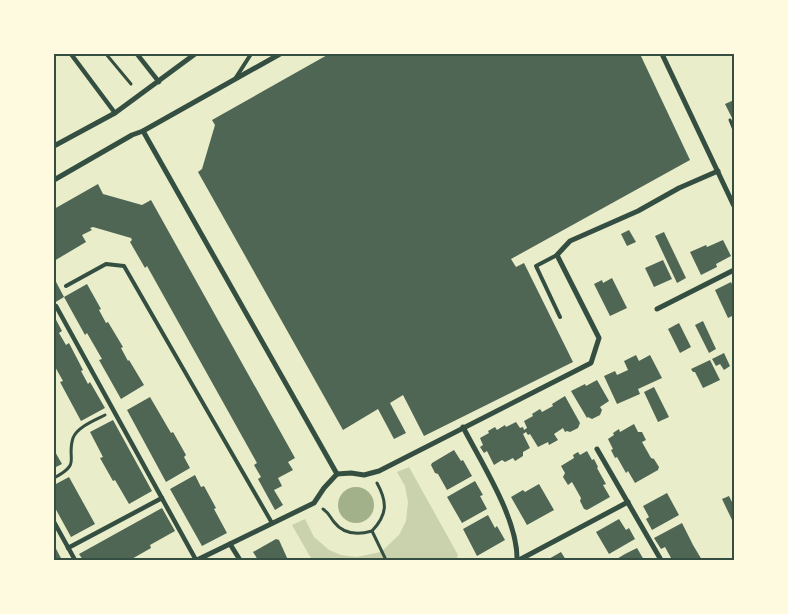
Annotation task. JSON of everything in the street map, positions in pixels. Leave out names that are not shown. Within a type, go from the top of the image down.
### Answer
[{"type":"street","points":[[71,54],[115,113]]},
{"type":"street","points":[[136,54],[159,82]]},
{"type":"street","points":[[54,145],[115,113],[195,54]]},
{"type":"street","points":[[54,180],[280,54]]},
{"type":"street","points":[[662,54],[734,206]]},
{"type":"street","points":[[143,131],[337,474]]},
{"type":"street","points":[[56,306],[197,560],[314,503],[337,474],[351,473],[364,475],[379,471],[591,363],[599,338],[557,255],[570,242],[638,211],[679,188],[718,171]]},
{"type":"street","points":[[657,309],[734,270]]},
{"type":"street","points":[[463,428],[509,516],[517,547],[518,560],[628,502]]},
{"type":"street","points":[[597,449],[661,560]]},
{"type":"street","points":[[68,548],[162,498]]},
{"type":"street","points":[[54,522],[75,560]]},
{"type":"street","points":[[230,544],[240,560]]},
{"type":"lane","points":[[235,79],[251,54]]},
{"type":"lane","points":[[557,255],[536,266],[560,317]]},
{"type":"lane","points":[[66,286],[106,264],[124,266],[272,523]]},
{"type":"path","points":[[106,54],[131,84]]},
{"type":"path","points":[[730,120],[734,130]]},
{"type":"path","points":[[54,478],[70,467],[73,438],[78,431],[114,410]]},
{"type":"path","points":[[314,503],[328,513],[335,524],[350,534],[362,534],[372,531],[382,520],[384,510],[383,493],[377,483],[364,475]]},
{"type":"path","points":[[372,531],[386,560]]},
{"type":"shaded area","points":[[409,467],[458,555],[456,560],[312,560],[292,525],[305,519],[314,537],[329,550],[341,555],[356,557],[381,552],[399,535],[406,521],[408,502],[405,486],[397,472]]},
{"type":"shaded area","points":[[356,487],[368,493],[374,505],[368,517],[356,523],[344,517],[338,505],[344,493]]},
{"type":"building","points":[[329,54],[640,54],[690,160],[511,259],[516,267],[524,263],[573,362],[424,436],[403,395],[390,403],[406,433],[394,439],[378,409],[343,430],[198,172],[202,169],[215,125],[212,120]]},
{"type":"building","points":[[734,100],[734,122],[725,104]]},
{"type":"building","points":[[98,184],[103,194],[142,205],[151,200],[295,458],[288,462],[293,470],[278,478],[282,486],[274,490],[283,505],[275,510],[258,479],[261,477],[254,465],[257,463],[147,266],[145,268],[130,242],[131,238],[93,227],[90,228],[92,230],[82,235],[86,242],[54,261],[54,209]]},
{"type":"building","points":[[629,230],[636,242],[627,246],[621,234]]},
{"type":"building","points":[[664,232],[686,278],[677,283],[655,236]]},
{"type":"building","points":[[723,240],[731,256],[716,264],[717,267],[701,275],[690,252]]},
{"type":"building","points":[[663,260],[672,279],[654,287],[645,268]]},
{"type":"building","points":[[54,278],[64,297],[54,303]]},
{"type":"building","points":[[612,278],[627,308],[610,316],[594,284],[602,280],[603,283]]},
{"type":"building","points":[[731,282],[734,289],[734,315],[728,318],[715,290]]},
{"type":"building","points":[[87,284],[101,309],[99,310],[106,323],[108,322],[123,347],[121,348],[128,361],[144,385],[121,399],[99,360],[102,359],[87,333],[85,335],[64,297]]},
{"type":"building","points":[[54,316],[62,331],[59,333],[66,345],[69,343],[88,384],[90,382],[105,408],[81,421],[60,382],[63,381],[54,365]]},
{"type":"building","points":[[703,321],[716,349],[709,353],[695,325]]},
{"type":"building","points":[[679,323],[691,347],[680,353],[668,329]]},
{"type":"building","points":[[724,353],[730,366],[724,370],[720,364],[716,366],[712,359]]},
{"type":"building","points":[[636,355],[639,361],[650,355],[662,378],[638,389],[640,394],[617,404],[604,376],[615,371],[617,375],[628,370],[624,361]]},
{"type":"building","points":[[710,360],[720,380],[703,388],[695,372],[691,369]]},
{"type":"building","points":[[597,380],[609,401],[600,407],[602,410],[600,415],[592,419],[587,418],[571,391]]},
{"type":"building","points":[[654,387],[669,417],[658,422],[644,392]]},
{"type":"building","points":[[565,396],[580,423],[578,428],[570,432],[565,432],[563,428],[554,434],[558,440],[549,445],[548,442],[538,447],[530,434],[528,435],[526,432],[523,434],[530,448],[523,452],[523,456],[515,461],[513,458],[505,462],[502,460],[494,465],[487,451],[484,453],[480,447],[483,445],[480,438],[489,433],[488,431],[495,427],[497,430],[505,425],[506,427],[516,422],[524,430],[527,428],[524,421],[533,416],[532,414],[540,409],[542,412],[553,406],[552,404]]},
{"type":"building","points":[[150,397],[186,455],[184,457],[190,468],[166,482],[127,410]]},
{"type":"building","points":[[113,420],[152,491],[129,504],[100,458],[103,457],[90,432]]},
{"type":"building","points":[[634,424],[638,432],[642,432],[646,440],[642,442],[651,458],[654,459],[659,467],[658,470],[635,483],[628,471],[626,473],[617,457],[615,458],[608,439],[619,429],[620,432]]},
{"type":"building","points":[[54,450],[62,464],[54,468]]},
{"type":"building","points":[[454,450],[461,461],[463,460],[472,476],[447,490],[431,465]]},
{"type":"building","points":[[587,451],[598,467],[606,484],[603,485],[610,497],[587,510],[584,509],[580,501],[581,498],[572,482],[568,485],[563,477],[565,473],[561,466],[574,458],[573,455],[578,452],[580,455]]},
{"type":"building","points":[[195,475],[201,487],[204,486],[227,533],[202,546],[170,489]]},
{"type":"building","points":[[69,477],[95,524],[71,537],[54,506],[54,485]]},
{"type":"building","points":[[475,481],[483,495],[480,496],[487,509],[462,523],[447,497]]},
{"type":"building","points":[[539,484],[554,510],[527,525],[511,497]]},
{"type":"building","points":[[667,493],[679,515],[652,530],[646,519],[649,517],[643,506]]},
{"type":"building","points":[[729,496],[734,506],[734,524],[722,499]]},
{"type":"building","points":[[162,508],[175,531],[150,545],[151,548],[130,560],[83,560],[79,554]]},
{"type":"building","points":[[488,515],[495,528],[497,526],[505,540],[477,556],[463,529]]},
{"type":"building","points":[[619,519],[626,530],[629,528],[635,539],[609,554],[596,532]]},
{"type":"building","points":[[682,523],[702,560],[669,560],[671,558],[665,547],[661,549],[654,538]]},
{"type":"building","points":[[276,539],[279,540],[288,560],[258,560],[253,552]]},
{"type":"building","points":[[54,545],[62,560],[54,560]]},
{"type":"building","points":[[637,548],[644,560],[615,560],[625,554]]},
{"type":"building","points":[[561,552],[566,560],[547,560]]}]
